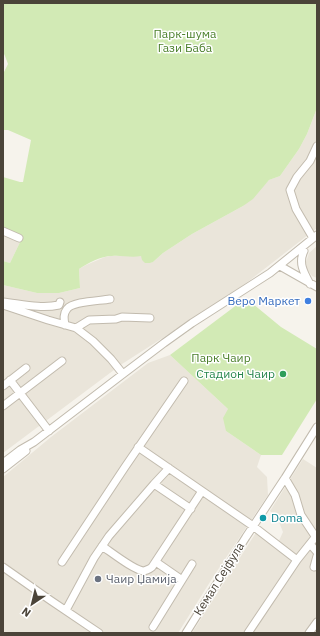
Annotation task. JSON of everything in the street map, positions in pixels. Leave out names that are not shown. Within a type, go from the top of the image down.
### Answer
[{"type":"street","points":[[316,238],[296,209],[290,190],[293,183],[310,161],[317,146]]},
{"type":"street","points":[[3,231],[19,238]]},
{"type":"street","points":[[3,463],[49,431],[123,374],[192,324],[304,251],[316,238]]},
{"type":"street","points":[[280,266],[289,257],[316,238]]},
{"type":"street","points":[[304,251],[301,259],[301,265],[314,286]]},
{"type":"street","points":[[280,266],[314,286]]},
{"type":"street","points":[[65,325],[65,313],[67,308],[72,305],[110,299]]},
{"type":"street","points":[[3,302],[38,306],[57,306],[60,302]]},
{"type":"street","points":[[3,305],[76,328],[93,341],[111,359],[123,374]]},
{"type":"street","points":[[76,328],[89,320],[116,319],[122,317],[150,318]]},
{"type":"street","points":[[3,406],[62,361]]},
{"type":"street","points":[[3,386],[26,368]]},
{"type":"street","points":[[10,380],[49,431]]},
{"type":"street","points":[[62,562],[160,414],[184,381]]},
{"type":"street","points":[[248,633],[297,560],[316,536],[300,515],[295,496],[285,478],[317,426]]},
{"type":"street","points":[[3,469],[23,454],[34,442]]},
{"type":"street","points":[[138,447],[253,526],[297,560]]},
{"type":"street","points":[[66,610],[102,546],[169,468]]},
{"type":"street","name":"Кемал Сејфула","points":[[186,633],[285,478]]},
{"type":"street","points":[[154,484],[191,509]]},
{"type":"street","points":[[102,546],[135,568],[145,571],[149,569],[156,562],[202,491]]},
{"type":"street","points":[[310,544],[317,552]]},
{"type":"street","points":[[314,567],[317,556]]},
{"type":"street","points":[[156,562],[182,580]]},
{"type":"street","points":[[153,627],[192,564]]},
{"type":"street","points":[[3,567],[99,633]]},
{"type":"street","points":[[309,633],[317,622]]},
{"type":"shaded area","points":[[317,108],[317,228],[245,284],[122,364],[3,453],[3,285],[37,293],[59,293],[80,288],[79,269],[105,257],[141,256],[148,263],[153,262],[163,253],[192,234],[243,206],[269,180],[280,176],[299,149],[307,134]]},
{"type":"shaded area","points":[[3,228],[23,236],[10,263],[3,261]]},
{"type":"shaded area","points":[[317,246],[317,278],[312,276],[307,269],[306,262],[309,253]]},
{"type":"shaded area","points":[[170,355],[228,409],[226,431],[261,455],[257,467],[267,477],[268,495],[215,574],[178,633],[3,633],[3,477],[51,437],[148,363]]},
{"type":"shaded area","points":[[303,459],[317,468],[317,633],[192,633],[257,531],[277,545],[283,532],[277,517],[270,511]]},
{"type":"green space","name":"Парк-шума Гази Баба","points":[[3,3],[317,3],[317,108],[307,134],[299,149],[280,176],[269,180],[253,199],[243,206],[192,234],[163,253],[153,262],[145,263],[141,256],[108,256],[90,262],[79,269],[80,288],[59,293],[37,293],[3,285],[3,261],[10,263],[23,236],[3,228],[3,177],[23,182],[31,140],[8,130],[3,130],[3,74],[8,64],[3,52]]},
{"type":"green space","name":"Парк Чаир","points":[[246,298],[281,327],[317,349],[317,399],[282,455],[261,455],[226,431],[223,418],[228,409],[170,355]]},
{"type":"place","name":"Веро Маркет","points":[[308,301]]},
{"type":"place","name":"Стадион Чаир","points":[[283,374]]},
{"type":"place","name":"Doma","points":[[263,518]]},
{"type":"place","name":"Чаир Џамија","points":[[98,579]]}]
